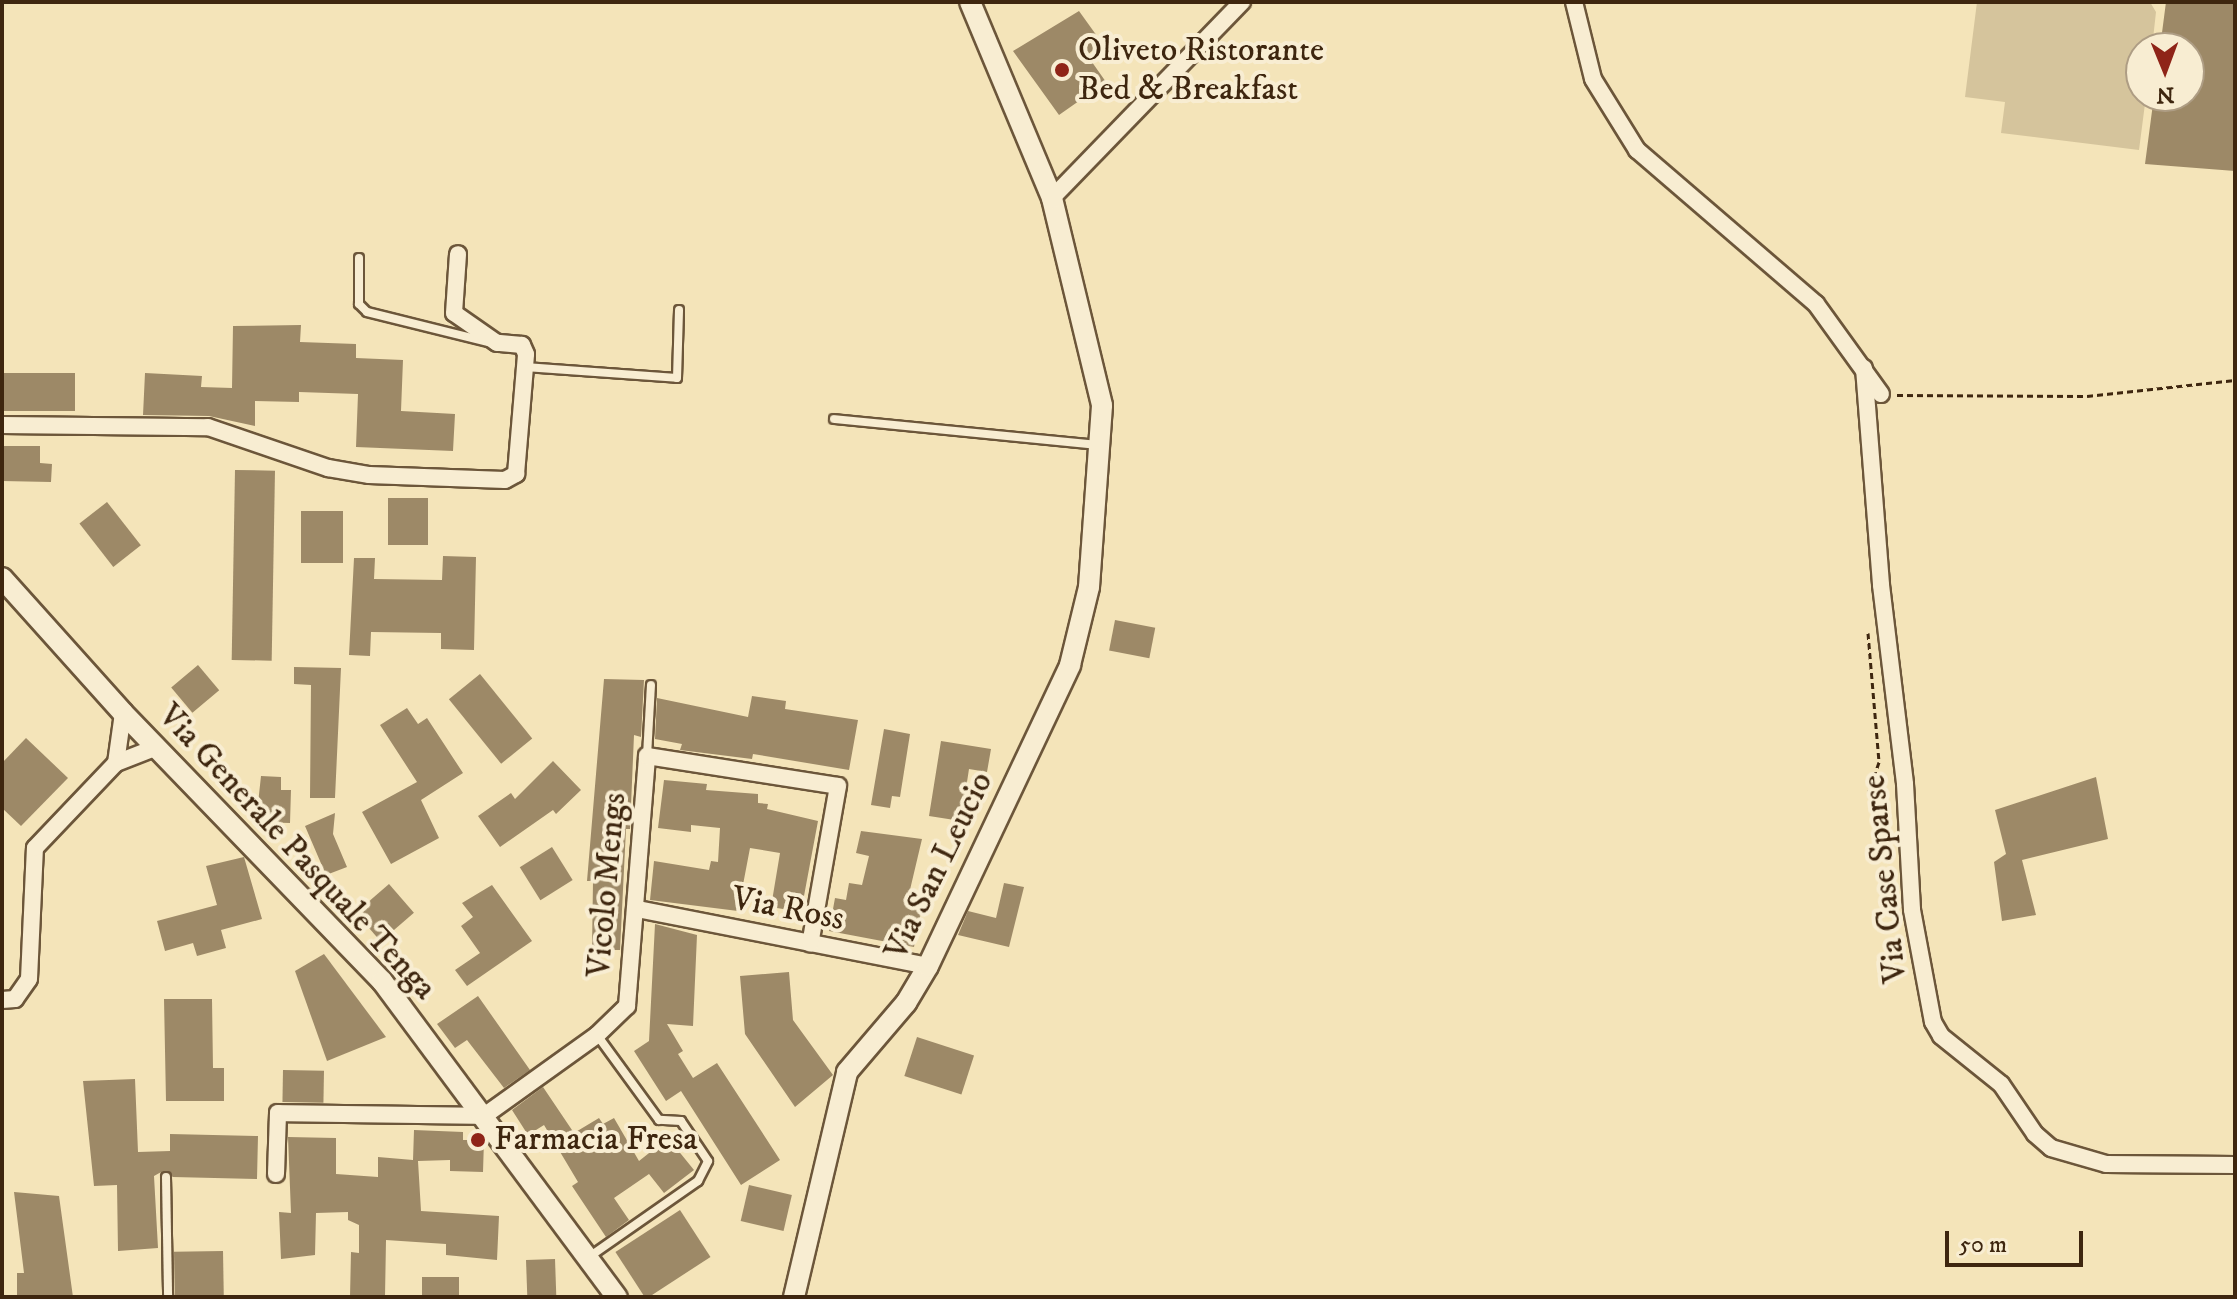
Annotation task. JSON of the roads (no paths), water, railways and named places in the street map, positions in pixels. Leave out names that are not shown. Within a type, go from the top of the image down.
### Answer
[{"type":"street","name":"Via San Leucio","points":[[794,1297],[838,1094],[847,1072],[906,1003],[928,966],[1070,665],[1089,587],[1102,446],[1102,405],[1052,198],[970,2]]},
{"type":"street","points":[[1052,198],[1242,2]]},
{"type":"street","points":[[1574,2],[1593,79],[1637,150],[1816,304],[1881,394]]},
{"type":"street","points":[[2,425],[208,427],[328,468],[369,475],[505,480],[516,474],[525,367],[522,345],[497,343],[454,313],[458,254]]},
{"type":"street","name":"Via Case Sparse","points":[[1864,368],[1878,555],[1905,784],[1912,910],[1933,1022],[1941,1036],[1990,1072],[2051,1148],[2106,1164],[2235,1165]]},
{"type":"street","name":"Via Generale Pasquale Tenga","points":[[2,578],[123,713],[382,981],[617,1297]]},
{"type":"street","points":[[116,763],[123,713]]},
{"type":"street","points":[[2,1000],[15,999],[29,979],[35,848],[116,763],[157,747]]},
{"type":"street","points":[[647,756],[838,786],[810,944]]},
{"type":"street","name":"Vicolo Mengs","points":[[484,1116],[597,1035],[627,1006],[647,756]]},
{"type":"street","name":"Via Ross","points":[[637,909],[928,966]]},
{"type":"street","points":[[276,1174],[278,1113],[484,1116]]},
{"type":"lane","points":[[359,258],[359,304],[367,312],[497,343]]},
{"type":"lane","points":[[525,367],[677,378],[679,310]]},
{"type":"lane","points":[[834,419],[1102,446]]},
{"type":"lane","name":"Vicolo Mengs","points":[[647,756],[651,685]]},
{"type":"lane","points":[[588,1257],[698,1181],[708,1161],[681,1121],[659,1120],[597,1035]]},
{"type":"lane","points":[[166,1177],[168,1297]]},
{"type":"place","name":"Oliveto Ristorante Bed & Breakfast","points":[[1062,70]]},
{"type":"place","name":"Farmacia Fresa","points":[[478,1140]]}]
